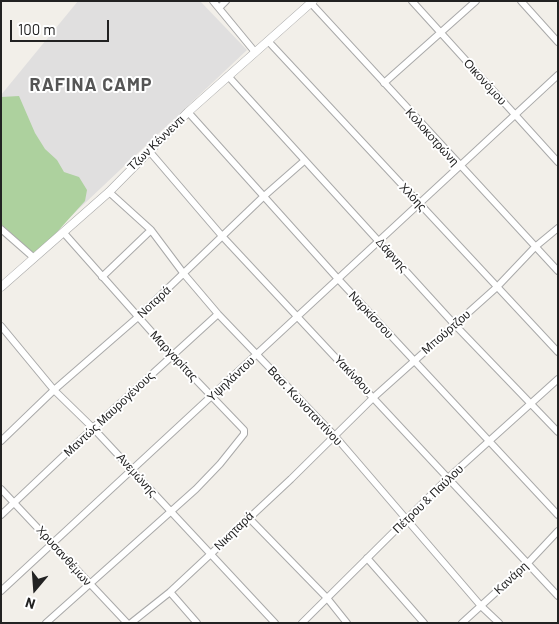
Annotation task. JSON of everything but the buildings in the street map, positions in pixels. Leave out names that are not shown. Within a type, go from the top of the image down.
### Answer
[{"type":"street","points":[[213,1],[255,52]]},
{"type":"street","points":[[219,8],[226,1]]},
{"type":"street","name":"Οικονόμου","points":[[412,1],[558,162]]},
{"type":"street","points":[[384,83],[476,1]]},
{"type":"street","points":[[521,1],[558,42]]},
{"type":"street","name":"Τζων Κέννεντι","points":[[1,286],[108,192],[188,112],[310,2]]},
{"type":"street","name":"Κολοκοτρώνη","points":[[310,2],[460,168],[558,271]]},
{"type":"street","name":"Χλόης","points":[[268,41],[558,352]]},
{"type":"street","name":"Υψηλάντου","points":[[1,591],[460,168],[558,75]]},
{"type":"street","name":"Δάφνης","points":[[228,76],[455,325],[558,432]]},
{"type":"street","name":"Ναρκίσσου","points":[[188,112],[339,280],[558,514]]},
{"type":"street","name":"Υακίνθου","points":[[150,152],[222,236],[299,316],[526,564],[558,596]]},
{"type":"street","name":"Νοταρά","points":[[1,441],[54,390],[184,274],[263,196],[304,161]]},
{"type":"street","name":"Βασ. Κωνσταντίνου","points":[[108,192],[152,230],[184,274],[218,314],[334,435],[481,606],[499,623]]},
{"type":"street","name":"Μπούρτζου","points":[[334,435],[414,360],[497,287],[535,247],[558,228]]},
{"type":"street","points":[[1,229],[33,257]]},
{"type":"street","points":[[102,277],[152,230]]},
{"type":"street","name":"Μαργαρίτας","points":[[63,232],[173,356],[244,430],[244,434],[220,464],[170,511]]},
{"type":"street","name":"Μαντώς Μαυρογένους","points":[[1,515],[218,314]]},
{"type":"street","name":"Ανεμώνης","points":[[1,326],[54,390],[93,428],[275,623]]},
{"type":"street","name":"Πέτρου & Παύλου","points":[[302,623],[448,479],[558,379]]},
{"type":"street","name":"Νικηταρά","points":[[131,623],[170,592],[248,517],[291,479],[334,435]]},
{"type":"street","name":"Χρυσανθέμων","points":[[1,490],[127,623]]},
{"type":"street","points":[[46,623],[170,511]]},
{"type":"street","points":[[248,517],[327,598],[347,623]]},
{"type":"street","name":"Κανάρη","points":[[462,623],[526,564],[558,531]]},
{"type":"street","points":[[367,558],[424,623]]},
{"type":"street","points":[[170,592],[197,623]]},
{"type":"shaded area","points":[[78,1],[200,1],[247,50],[48,238],[1,195],[1,95]]},
{"type":"green space","points":[[19,96],[35,133],[45,149],[57,160],[64,172],[79,177],[87,190],[85,201],[48,242],[33,253],[1,224],[1,97]]},
{"type":"district","name":"RAFINA CAMP","points":[[91,85]]}]
